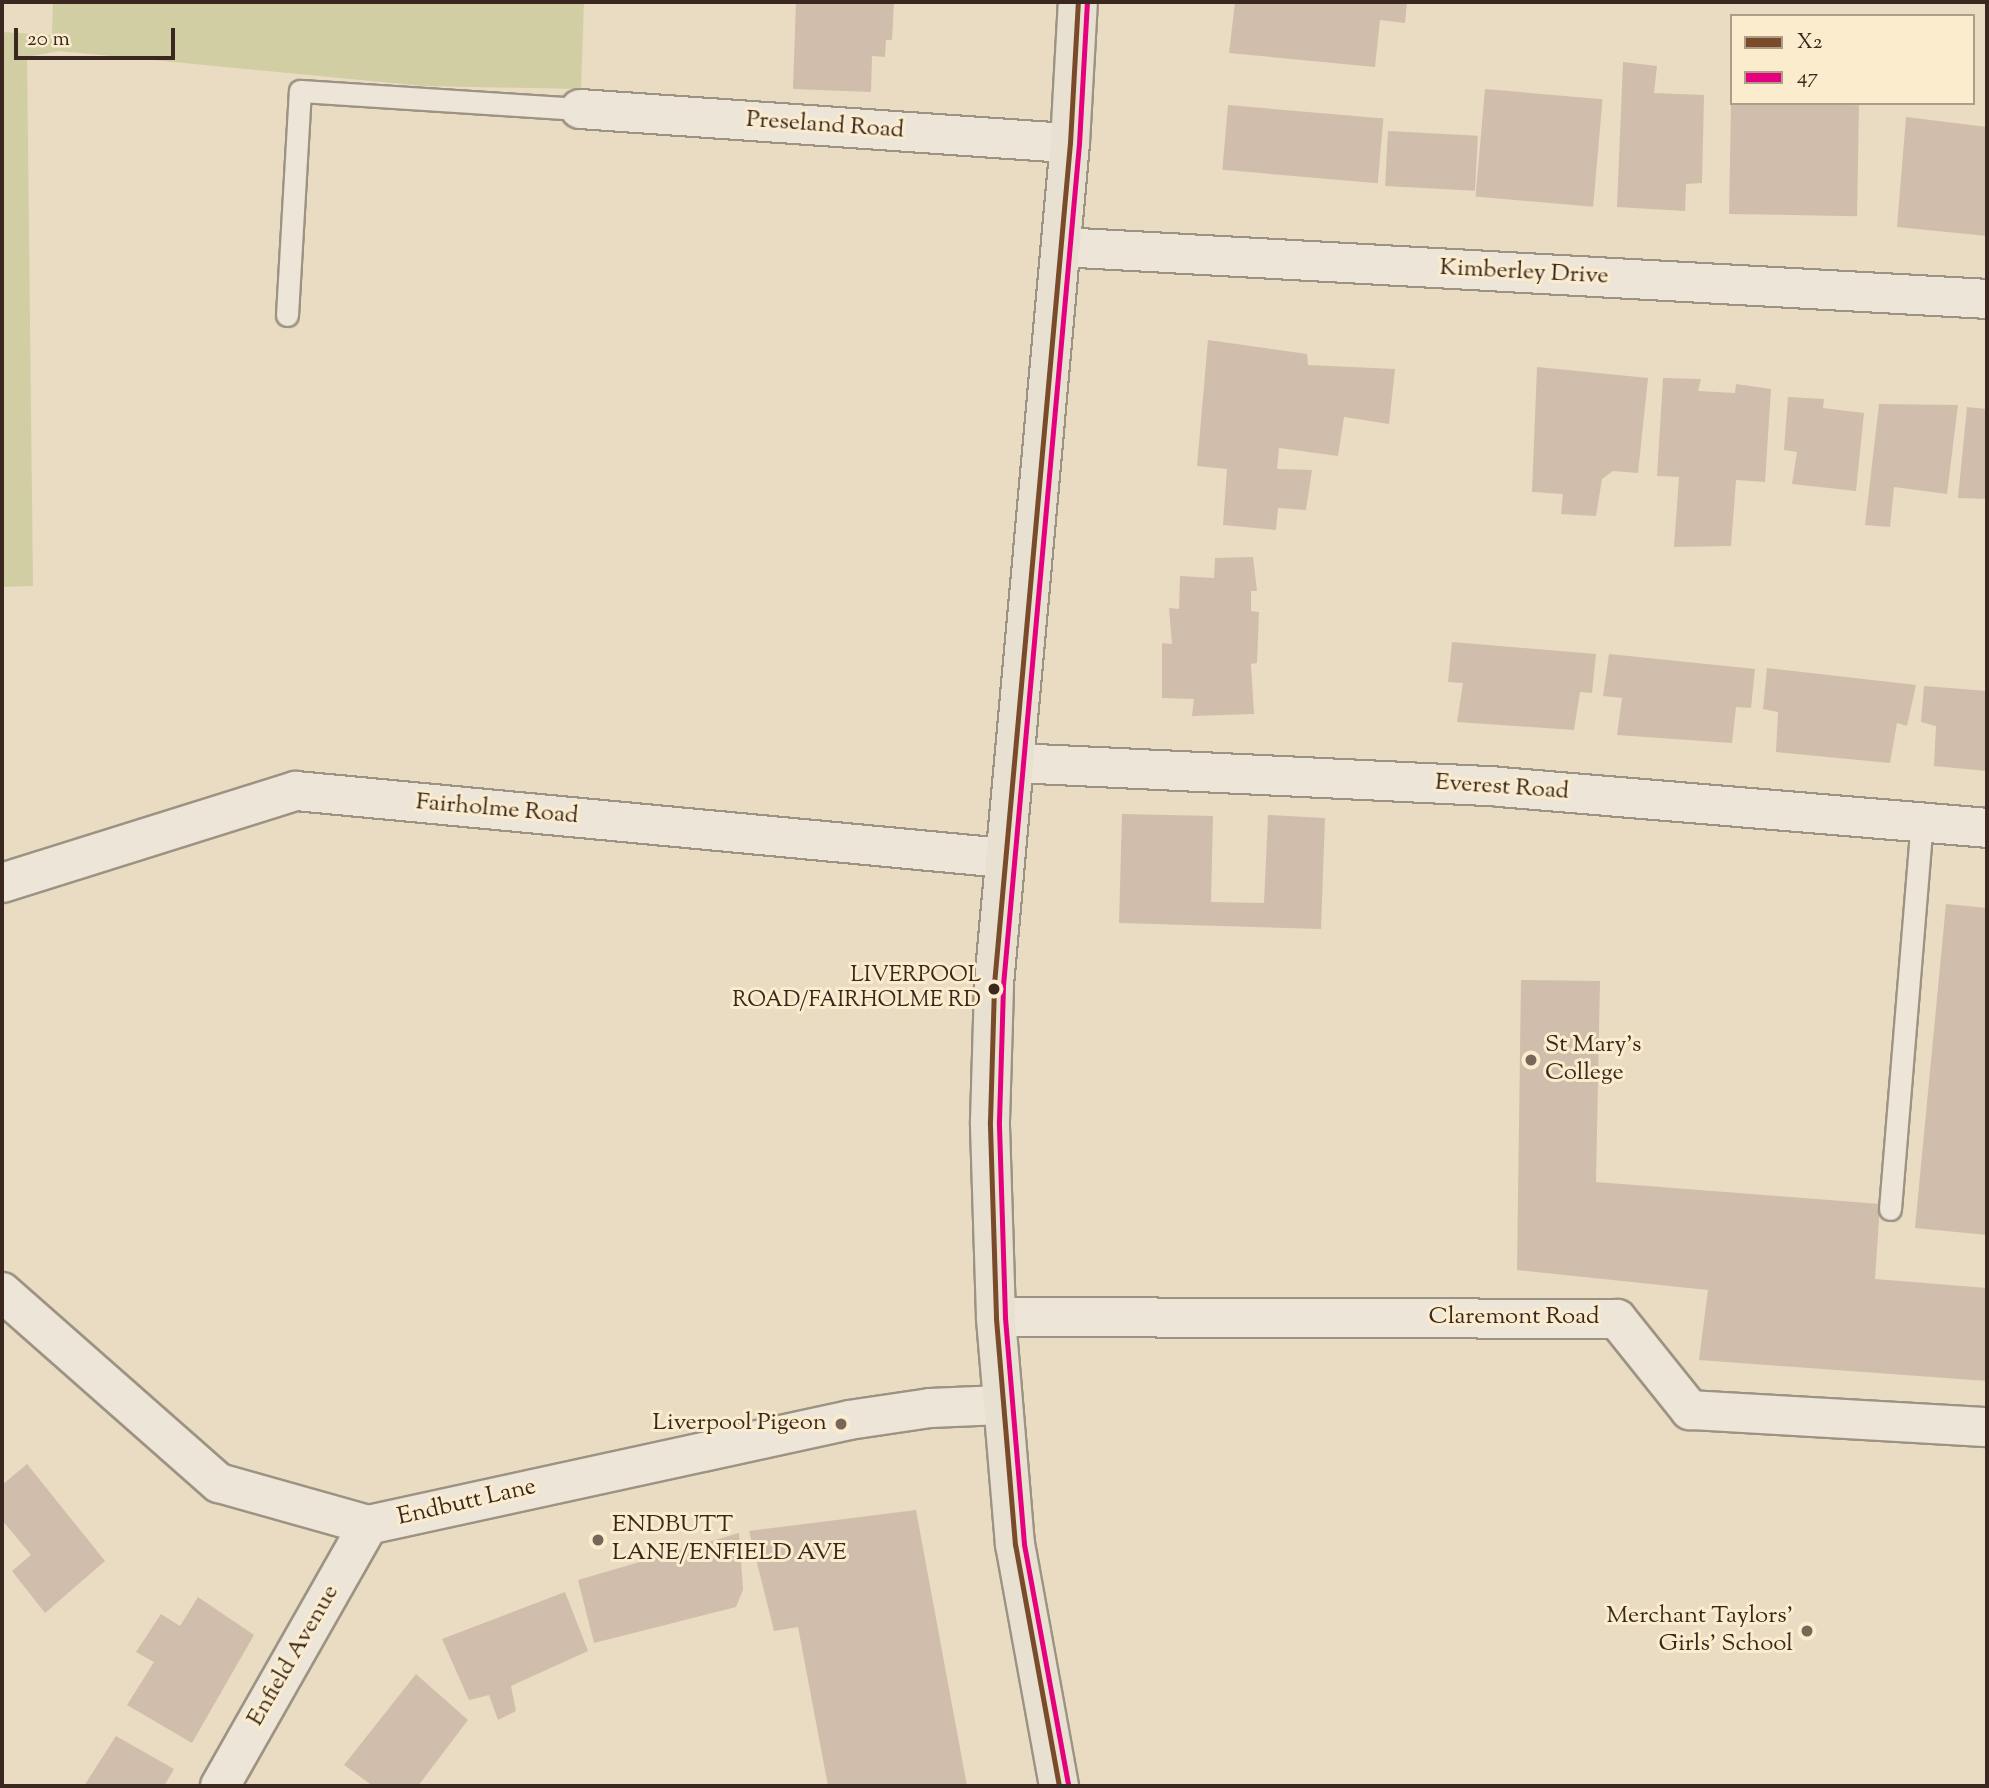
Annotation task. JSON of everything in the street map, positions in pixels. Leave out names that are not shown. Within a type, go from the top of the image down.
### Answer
[{"type":"highway","points":[[1059,1786],[1023,1600],[1002,1405],[996,1317],[990,1121],[994,984],[1070,143],[1078,2]]},
{"type":"street","name":"Preseland Road","points":[[580,109],[1070,143]]},
{"type":"street","name":"Kimberley Drive","points":[[1061,247],[1987,299]]},
{"type":"street","name":"Everest Road","points":[[1016,763],[1500,787],[1987,828]]},
{"type":"street","name":"Fairholme Road","points":[[2,883],[296,791],[1004,858]]},
{"type":"street","name":"Endbutt Lane","points":[[5,1302],[219,1483],[368,1525],[849,1420],[930,1408],[1002,1405]]},
{"type":"street","name":"Claremont Road","points":[[996,1317],[1617,1319],[1690,1409],[1987,1427]]},
{"type":"street","name":"Enfield Avenue","points":[[220,1786],[368,1525]]},
{"type":"lane","points":[[287,315],[300,91],[580,109]]},
{"type":"lane","points":[[1890,1209],[1922,821]]},
{"type":"shaded area","points":[[53,2],[584,2],[581,89],[424,86],[59,51],[27,57],[33,586],[2,587],[2,32],[52,35]]},
{"type":"building","points":[[796,2],[894,2],[892,40],[886,40],[885,57],[872,56],[871,92],[793,89]]},
{"type":"building","points":[[1235,2],[1407,2],[1405,23],[1380,20],[1375,67],[1229,53]]},
{"type":"building","points":[[1623,62],[1657,66],[1654,93],[1704,95],[1702,183],[1686,184],[1685,211],[1617,207]]},
{"type":"building","points":[[1485,89],[1603,99],[1593,207],[1476,197]]},
{"type":"building","points":[[1228,105],[1383,119],[1378,183],[1222,170]]},
{"type":"building","points":[[1731,105],[1859,105],[1857,216],[1729,214]]},
{"type":"building","points":[[1906,117],[1987,127],[1987,236],[1897,227]]},
{"type":"building","points":[[1388,131],[1478,136],[1475,191],[1385,186]]},
{"type":"building","points":[[1208,340],[1307,354],[1308,365],[1395,369],[1389,424],[1344,417],[1338,456],[1279,448],[1277,469],[1312,470],[1306,510],[1278,508],[1276,530],[1223,525],[1227,469],[1197,466]]},
{"type":"building","points":[[1537,367],[1648,378],[1638,473],[1613,471],[1602,479],[1596,516],[1561,514],[1563,494],[1532,492]]},
{"type":"building","points":[[1663,378],[1701,379],[1698,391],[1735,393],[1736,384],[1771,389],[1765,482],[1736,480],[1731,546],[1674,547],[1679,477],[1657,476]]},
{"type":"building","points":[[1788,397],[1824,399],[1823,408],[1864,413],[1856,491],[1792,484],[1797,452],[1784,450]]},
{"type":"building","points":[[1879,404],[1958,405],[1947,494],[1894,487],[1890,527],[1865,525]]},
{"type":"building","points":[[1967,407],[1987,409],[1987,499],[1958,498]]},
{"type":"building","points":[[1253,557],[1257,591],[1251,591],[1251,611],[1259,612],[1257,663],[1251,664],[1254,714],[1192,716],[1194,699],[1162,698],[1162,643],[1172,644],[1169,608],[1179,609],[1180,576],[1214,578],[1215,558]]},
{"type":"building","points":[[1452,642],[1596,654],[1592,693],[1580,692],[1574,730],[1457,722],[1463,683],[1448,682]]},
{"type":"building","points":[[1609,654],[1755,669],[1751,708],[1736,707],[1732,743],[1617,735],[1622,698],[1603,696]]},
{"type":"building","points":[[1767,668],[1916,685],[1907,726],[1897,723],[1890,763],[1776,752],[1778,712],[1763,709]]},
{"type":"building","points":[[1924,686],[1987,691],[1987,771],[1934,766],[1936,726],[1921,722]]},
{"type":"building","points":[[1122,814],[1213,816],[1211,902],[1264,903],[1268,815],[1325,818],[1321,929],[1119,923]]},
{"type":"building","points":[[1946,904],[1987,908],[1987,1235],[1915,1228]]},
{"type":"building","points":[[1521,980],[1600,981],[1596,1182],[1880,1204],[1875,1279],[1987,1288],[1987,1381],[1699,1360],[1708,1290],[1517,1270]]},
{"type":"building","points":[[27,1464],[105,1561],[45,1613],[12,1571],[31,1555],[2,1520],[2,1485]]},
{"type":"building","points":[[916,1510],[967,1786],[828,1786],[798,1627],[774,1631],[749,1531]]},
{"type":"building","points":[[739,1533],[743,1590],[736,1607],[594,1643],[578,1580]]},
{"type":"building","points":[[565,1592],[588,1651],[511,1686],[516,1711],[498,1720],[489,1695],[469,1700],[442,1639]]},
{"type":"building","points":[[198,1597],[254,1635],[192,1743],[127,1705],[154,1662],[136,1652],[161,1614],[180,1626]]},
{"type":"building","points":[[416,1674],[468,1720],[418,1786],[373,1786],[344,1765]]},
{"type":"building","points":[[116,1736],[174,1769],[164,1786],[84,1786]]},
{"type":"transit line","name":"X2","points":[[1059,1786],[1015,1545],[996,1317],[990,1121],[994,984],[1070,143],[1078,2]]},
{"type":"transit line","name":"47","points":[[1068,1784],[1024,1544],[1005,1317],[999,1121],[1003,985],[1079,144],[1087,2]]},
{"type":"place","name":"LIVERPOOL ROAD/FAIRHOLME RD","points":[[994,989]]},
{"type":"place","name":"St Mary's College","points":[[1531,1060]]},
{"type":"place","name":"Liverpool Pigeon","points":[[841,1424]]},
{"type":"place","name":"ENDBUTT LANE/ENFIELD AVE","points":[[598,1540]]},
{"type":"place","name":"Merchant Taylors' Girls' School","points":[[1807,1631]]}]
